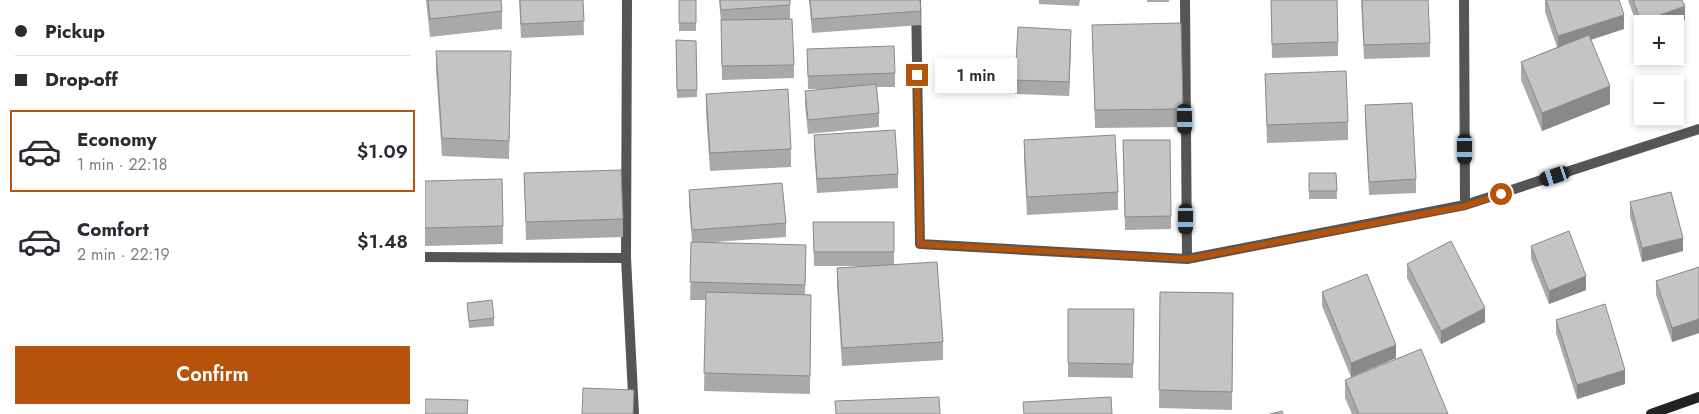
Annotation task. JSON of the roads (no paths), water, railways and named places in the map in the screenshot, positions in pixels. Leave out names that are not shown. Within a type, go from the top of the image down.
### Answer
[{"type":"street","points":[[627,0],[626,258],[634,414]]},
{"type":"street","points":[[916,0],[920,244],[1187,259],[1465,206],[1699,129]]},
{"type":"street","points":[[1185,0],[1187,259]]},
{"type":"street","points":[[1464,0],[1465,206]]},
{"type":"street","points":[[425,258],[626,258]]},
{"type":"street","points":[[1651,414],[1699,397]]}]
